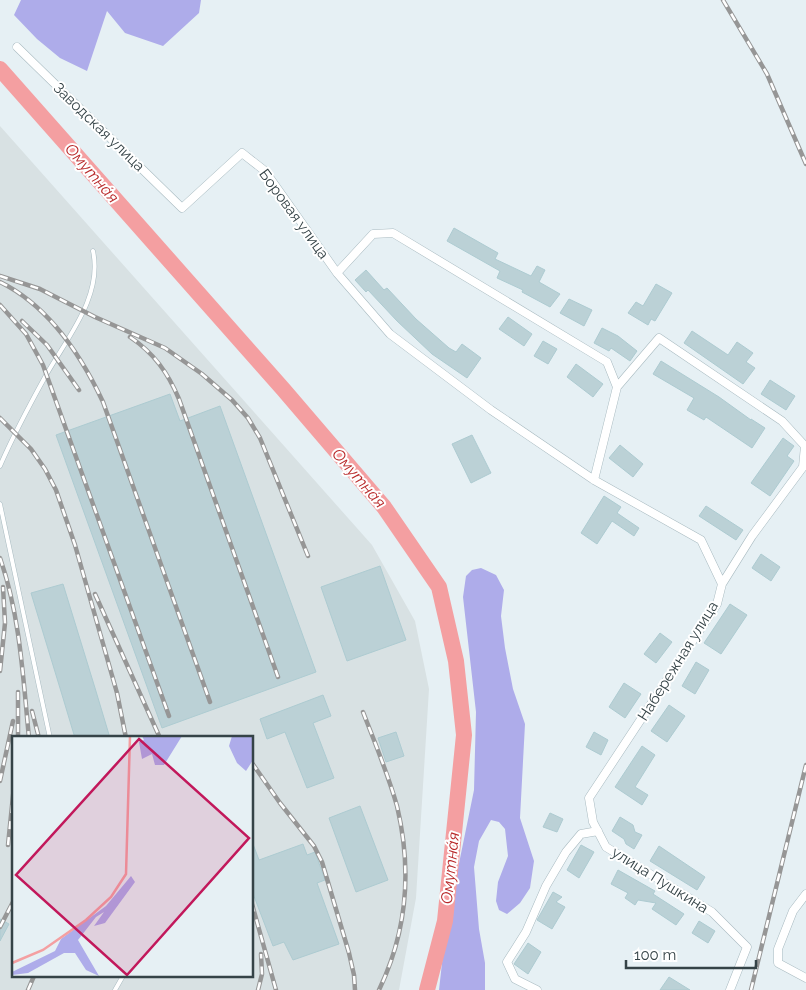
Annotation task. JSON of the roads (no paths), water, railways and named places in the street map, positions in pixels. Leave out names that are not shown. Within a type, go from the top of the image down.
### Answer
[{"type":"street","name":"Заводская улица","points":[[17,47],[182,208]]},
{"type":"street","name":"Боровая улица","points":[[182,208],[242,153],[265,171],[337,273]]},
{"type":"street","points":[[337,273],[373,234],[392,233],[607,362],[618,388]]},
{"type":"street","name":"Набережная улица","points":[[337,273],[390,334],[491,410],[594,480],[701,540],[722,584],[717,604],[589,798],[593,822],[598,831]]},
{"type":"street","points":[[594,480],[618,388],[659,338],[782,421],[806,446],[804,467],[752,536],[722,584]]},
{"type":"street","points":[[537,990],[515,978],[507,962],[526,932],[546,886],[566,852],[582,834],[598,831]]},
{"type":"street","name":"улица Пушкина","points":[[598,831],[606,847],[712,912],[747,947],[730,990]]},
{"type":"street","points":[[806,894],[793,911],[778,949],[778,964],[806,978]]},
{"type":"lane","points":[[0,466],[28,408],[67,341],[88,299],[95,271],[93,251]]},
{"type":"lane","points":[[0,504],[50,736]]},
{"type":"lane","points":[[115,990],[122,978]]},
{"type":"waterway","name":"Омутна́я","points":[[0,69],[283,389],[384,507],[439,587],[456,661],[464,735],[445,921],[427,990]]},
{"type":"railway","points":[[723,0],[767,74],[806,164]]},
{"type":"railway","points":[[0,276],[40,289],[95,317],[165,348],[202,374],[232,400],[248,418],[260,438],[308,556]]},
{"type":"railway","points":[[0,282],[34,304],[62,333],[94,384],[103,402],[210,702]]},
{"type":"railway","points":[[0,305],[26,334],[43,365],[169,716]]},
{"type":"railway","points":[[22,321],[47,345],[79,390]]},
{"type":"railway","points":[[130,337],[139,343],[159,364],[179,399],[278,677]]},
{"type":"railway","points":[[0,418],[31,449],[45,469],[56,490],[75,545],[117,693],[126,736]]},
{"type":"railway","points":[[0,558],[7,580],[16,624],[29,736]]},
{"type":"railway","points":[[0,671],[5,623],[3,587]]},
{"type":"railway","points":[[95,594],[159,736]]},
{"type":"railway","points":[[18,692],[18,736]]},
{"type":"railway","points":[[32,711],[38,736]]},
{"type":"railway","points":[[363,712],[397,806],[404,853],[405,877],[401,923],[396,946],[379,990]]},
{"type":"railway","points":[[0,781],[13,721]]},
{"type":"railway","points":[[751,990],[806,765]]},
{"type":"railway","points":[[254,766],[314,846],[322,862],[349,953],[355,990]]},
{"type":"railway","points":[[8,845],[12,806]]},
{"type":"railway","points":[[0,927],[12,904]]},
{"type":"railway","points":[[254,911],[276,990]]},
{"type":"railway","points":[[258,990],[262,974],[261,954]]},
{"type":"railway","points":[[28,990],[33,978]]}]
